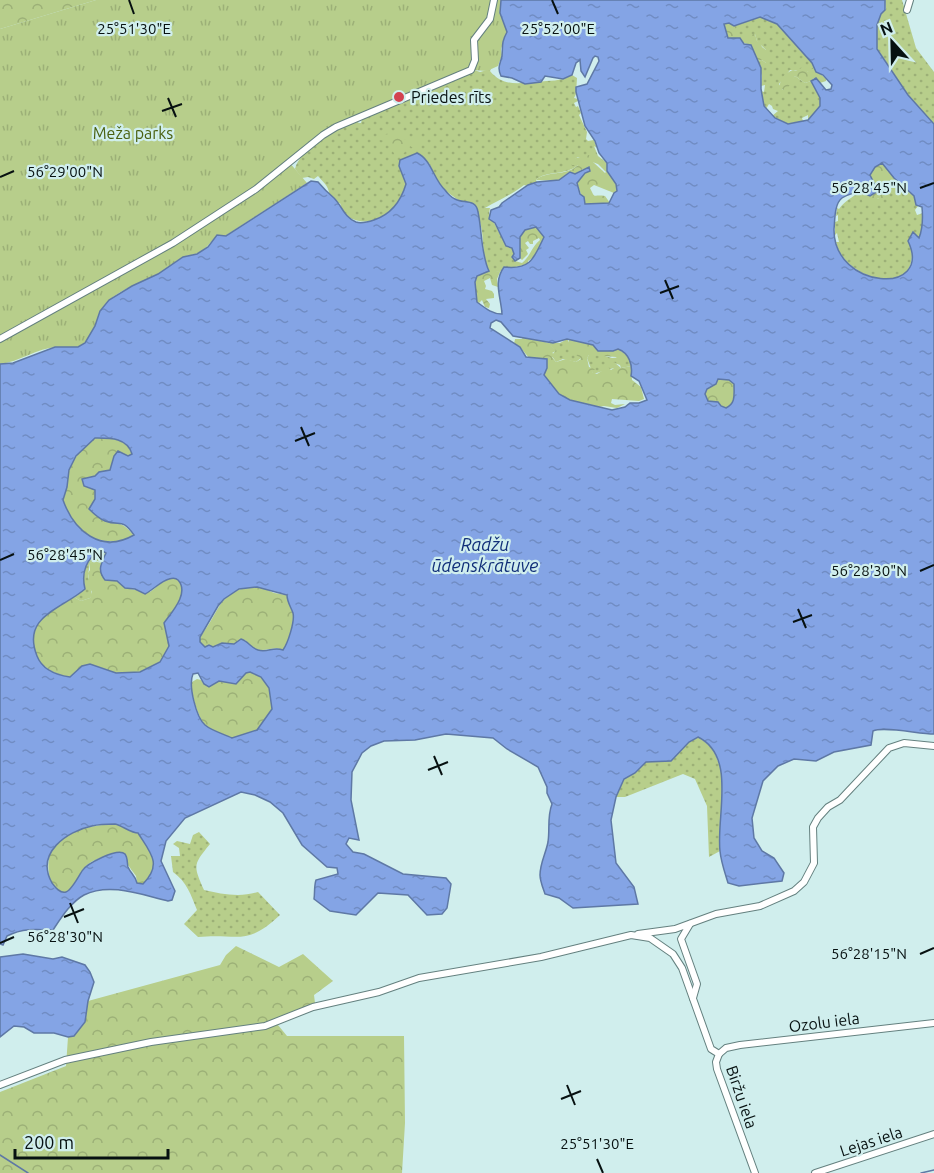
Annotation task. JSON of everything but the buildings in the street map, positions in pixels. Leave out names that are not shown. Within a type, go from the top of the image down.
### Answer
[{"type":"street","points":[[0,339],[173,243],[256,189],[323,135],[419,91],[464,75],[471,70],[475,60],[474,40],[490,19],[494,0]]},
{"type":"street","points":[[907,10],[910,0]]},
{"type":"street","points":[[0,1085],[65,1060],[178,1038],[266,1026],[313,1007],[379,992],[419,978],[541,957],[631,935],[675,929],[716,914],[760,906],[794,891],[804,882],[814,862],[813,827],[818,818],[828,807],[840,800],[889,748],[904,743],[934,746]]},
{"type":"street","points":[[693,922],[681,939],[697,984],[693,999]]},
{"type":"street","name":"Biržu iela","points":[[631,935],[650,938],[673,954],[682,968],[711,1049],[719,1054],[716,1062],[718,1072],[755,1173]]},
{"type":"street","name":"Ozolu iela","points":[[719,1054],[733,1046],[934,1023]]},
{"type":"street","name":"Lejas iela","points":[[815,1173],[934,1134]]},
{"type":"green space","points":[[0,0],[96,0],[0,29]]},
{"type":"green space","name":"Meža parks","points":[[96,0],[501,0],[500,11],[507,32],[498,66],[487,71],[471,70],[337,127],[289,162],[307,183],[225,236],[217,236],[200,252],[177,260],[160,273],[114,296],[104,306],[88,339],[80,346],[50,348],[0,364],[0,29]]},
{"type":"green space","points":[[885,0],[902,0],[916,48],[934,72],[934,124],[908,95],[877,48],[877,25],[881,14],[886,9]]},
{"type":"green space","points":[[760,17],[777,24],[812,63],[814,68],[810,72],[790,70],[779,84],[783,90],[795,76],[805,83],[811,81],[820,98],[820,106],[808,120],[808,115],[802,118],[803,121],[788,124],[772,116],[778,111],[772,106],[769,104],[766,109],[764,106],[761,91],[764,92],[765,85],[761,86],[762,76],[757,61],[762,60],[766,63],[766,50],[757,41],[755,34],[735,35],[734,26]]},
{"type":"green space","points":[[729,23],[735,27],[736,35],[755,34],[757,41],[766,50],[768,63],[762,60],[757,61],[751,45],[728,38],[724,24]]},
{"type":"green space","points":[[805,66],[809,67],[807,72],[814,68],[826,81],[820,83],[814,78],[805,83],[795,76],[786,91],[780,88],[780,81],[785,74]]},
{"type":"green space","points":[[491,69],[490,71],[500,80],[511,83],[563,79],[572,75],[577,78],[574,98],[578,101],[574,103],[581,113],[579,115],[587,132],[586,139],[594,140],[598,156],[607,163],[607,173],[598,164],[578,157],[575,159],[578,165],[568,171],[540,177],[536,180],[537,182],[524,185],[485,208],[490,208],[489,213],[506,246],[512,248],[515,254],[512,257],[515,267],[504,267],[500,272],[489,271],[478,217],[443,188],[429,163],[408,182],[400,199],[389,212],[376,220],[368,221],[353,219],[345,215],[340,203],[338,204],[329,195],[327,187],[318,176],[314,179],[302,178],[295,169],[298,161],[311,147],[339,129],[356,121],[361,123],[362,119],[466,76],[474,70],[480,72]]},
{"type":"green space","points":[[398,132],[404,134],[400,140],[407,139],[410,143],[417,138],[421,140],[421,146],[415,149],[410,146],[404,153],[395,155],[392,150],[396,148],[396,143],[389,144],[389,141],[379,140],[379,136]]},
{"type":"green space","points":[[589,155],[594,157],[593,162],[605,173],[607,171],[616,184],[617,191],[614,193],[594,185],[590,188],[594,195],[605,196],[610,203],[585,205],[577,183],[585,172],[583,169],[575,174],[570,173],[559,181],[536,180],[545,175],[573,169],[578,165],[572,165],[572,159]]},
{"type":"green space","points":[[882,163],[888,169],[887,175],[890,180],[888,186],[883,189],[884,197],[882,200],[878,198],[873,204],[867,201],[863,204],[861,196],[863,192],[870,196],[873,182],[870,175],[875,167]]},
{"type":"green space","points":[[888,169],[903,187],[897,188],[897,191],[908,194],[908,192],[914,196],[918,206],[915,210],[917,215],[923,213],[923,224],[922,232],[911,246],[911,263],[905,273],[894,278],[880,278],[852,267],[842,256],[836,242],[839,242],[837,233],[835,235],[835,222],[838,221],[837,208],[839,209],[859,191],[863,192],[861,196],[867,201],[880,198]]},
{"type":"green space","points":[[536,227],[544,237],[534,257],[528,261],[528,264],[515,267],[515,261],[522,263],[540,240],[539,238],[533,241],[533,244],[528,241],[525,243],[529,248],[526,250],[528,254],[522,260],[520,258],[520,237],[525,230]]},
{"type":"green space","points":[[492,270],[500,272],[497,279],[498,287],[492,285],[490,278],[484,281],[485,289],[494,294],[494,298],[486,299],[490,304],[489,308],[485,307],[482,300],[477,302],[475,282],[477,276]]},
{"type":"green space","points":[[523,337],[549,343],[556,351],[552,353],[559,355],[558,359],[552,357],[556,362],[566,359],[576,362],[581,359],[568,348],[569,339],[593,345],[598,351],[618,349],[625,354],[625,358],[618,360],[616,357],[589,355],[587,358],[589,367],[595,369],[592,372],[597,374],[608,367],[611,370],[614,368],[612,365],[614,362],[621,368],[631,366],[632,380],[641,387],[644,399],[639,401],[612,399],[611,403],[615,405],[625,404],[617,408],[599,407],[570,400],[559,394],[520,347],[514,344],[515,339]]},
{"type":"green space","points":[[567,339],[575,353],[581,358],[576,362],[563,359],[556,362],[552,356],[555,351],[549,343],[560,343]]},
{"type":"green space","points":[[598,354],[612,358],[625,357],[625,354],[630,358],[631,366],[621,368],[620,365],[614,363],[614,368],[593,374],[587,358],[589,355]]},
{"type":"green space","points":[[718,379],[729,379],[734,384],[733,401],[726,408],[718,402],[708,401],[704,394]]},
{"type":"green space","points":[[95,438],[122,442],[130,449],[132,455],[128,456],[118,451],[110,470],[99,472],[95,476],[82,480],[84,486],[95,490],[95,499],[104,521],[121,524],[134,536],[122,540],[99,540],[81,530],[68,512],[63,500],[73,461]]},
{"type":"green space","points":[[99,551],[104,551],[105,556],[101,563],[98,561],[90,563],[88,575],[92,595],[81,601],[74,597],[78,595],[86,565]]},
{"type":"green space","points":[[94,561],[101,563],[100,568],[109,581],[117,581],[130,589],[150,592],[167,579],[179,580],[182,585],[181,597],[164,623],[170,646],[160,662],[140,672],[116,673],[86,665],[70,677],[50,670],[39,661],[34,648],[33,635],[36,626],[48,613],[74,597],[81,601],[90,598],[92,592],[86,582],[89,580],[90,563]]},
{"type":"green space","points":[[261,587],[274,593],[287,595],[293,617],[291,632],[283,650],[255,649],[245,640],[234,644],[205,647],[200,642],[200,637],[228,596],[247,588]]},
{"type":"green space","points":[[250,672],[261,677],[269,688],[272,709],[257,730],[232,738],[205,725],[197,710],[192,682],[197,679],[204,684],[212,685],[219,681],[236,684],[246,673]]},
{"type":"green space","points":[[699,737],[713,749],[723,774],[720,851],[709,857],[707,806],[695,779],[683,774],[625,797],[616,797],[624,779],[635,773],[646,762],[671,761],[689,742]]},
{"type":"green space","points":[[115,824],[138,833],[150,852],[152,870],[143,884],[137,883],[126,855],[117,852],[85,867],[67,892],[56,889],[52,884],[48,868],[53,848],[73,832]]},
{"type":"green space","points":[[199,832],[210,844],[196,866],[204,890],[237,895],[258,892],[280,915],[259,931],[242,936],[198,937],[184,924],[197,910],[185,884],[173,872],[171,856],[180,856],[179,848],[173,844],[177,841],[190,844],[193,835]]},
{"type":"green space","points":[[236,946],[279,967],[303,954],[333,981],[314,995],[315,1003],[278,1025],[287,1036],[404,1036],[405,1123],[402,1173],[0,1173],[0,1092],[66,1066],[68,1037],[74,1036],[85,1022],[88,1001],[220,965],[226,955]]},
{"type":"water","name":"Radžu ūdenskrātuve","points":[[501,0],[885,0],[885,10],[877,25],[877,49],[908,95],[934,124],[934,734],[893,730],[873,731],[871,745],[834,752],[816,761],[794,759],[778,766],[763,781],[752,818],[754,838],[762,851],[774,858],[784,873],[782,881],[739,886],[728,883],[721,859],[721,772],[710,746],[698,737],[689,742],[671,761],[646,762],[635,773],[624,779],[616,797],[611,820],[616,863],[634,887],[638,904],[573,908],[559,898],[545,894],[541,882],[540,871],[548,842],[552,804],[538,767],[493,738],[446,734],[415,740],[384,741],[371,746],[362,753],[352,772],[351,800],[359,840],[349,838],[346,844],[353,852],[364,854],[403,874],[446,878],[451,884],[447,908],[442,914],[427,915],[408,895],[378,893],[356,915],[330,911],[314,899],[315,885],[316,880],[338,874],[337,868],[327,867],[302,845],[283,813],[270,802],[241,792],[185,818],[166,841],[161,861],[175,891],[172,900],[115,890],[94,891],[75,902],[53,930],[24,930],[7,936],[3,945],[0,944],[0,364],[13,363],[55,347],[78,347],[85,343],[95,326],[100,311],[109,300],[158,274],[183,257],[197,254],[208,247],[217,235],[226,236],[311,181],[318,182],[337,201],[343,211],[356,222],[374,220],[386,214],[395,206],[406,184],[399,166],[400,160],[417,153],[426,160],[441,186],[450,195],[458,200],[472,203],[477,208],[484,258],[489,271],[477,276],[475,282],[477,302],[492,312],[502,314],[498,284],[504,267],[520,267],[530,261],[544,237],[536,227],[525,230],[520,237],[520,258],[515,261],[512,257],[514,254],[512,248],[506,246],[495,223],[489,219],[491,210],[499,207],[528,185],[559,180],[570,172],[575,174],[589,167],[590,171],[585,173],[577,183],[585,204],[609,203],[617,191],[616,184],[607,171],[607,163],[585,126],[576,92],[576,87],[587,84],[599,61],[598,57],[593,58],[585,77],[581,71],[580,60],[576,63],[572,75],[563,79],[545,76],[541,82],[525,84],[501,76],[499,66],[507,32],[500,13]],"holes":[[[760,17],[777,24],[812,63],[816,72],[823,75],[832,85],[831,89],[826,90],[816,78],[811,81],[820,98],[820,106],[808,120],[788,124],[775,118],[764,106],[761,68],[751,45],[744,44],[740,38],[728,38],[724,24],[729,23],[734,26]],[[882,163],[894,178],[914,196],[916,205],[922,207],[919,238],[913,232],[908,241],[912,259],[907,271],[896,277],[880,278],[864,274],[849,264],[838,249],[834,229],[835,213],[839,201],[859,191],[870,196],[878,191],[870,175],[875,167]],[[496,320],[501,322],[513,336],[553,343],[567,339],[593,345],[598,351],[618,349],[627,356],[631,364],[631,376],[639,381],[647,400],[612,410],[570,400],[559,394],[544,375],[547,359],[526,357],[520,347],[490,328],[491,323]],[[718,379],[729,380],[734,384],[733,401],[726,408],[718,402],[708,401],[705,394],[707,389],[716,384]],[[95,438],[117,440],[126,444],[132,454],[128,456],[118,451],[110,470],[82,479],[84,486],[95,490],[95,499],[89,509],[105,521],[123,524],[134,535],[111,542],[90,536],[82,530],[74,521],[63,500],[69,470],[76,456]],[[101,550],[106,553],[100,570],[105,580],[117,581],[125,588],[135,589],[145,594],[166,580],[173,578],[178,580],[181,585],[181,597],[164,623],[169,646],[160,662],[140,672],[116,673],[90,664],[82,666],[70,677],[50,671],[39,661],[34,642],[39,622],[55,608],[85,589],[84,572],[92,557]],[[257,587],[287,595],[293,617],[291,632],[283,650],[258,650],[241,639],[234,644],[222,643],[213,647],[209,645],[205,647],[200,642],[200,637],[224,599],[239,589]],[[250,672],[261,677],[269,688],[272,709],[257,730],[232,738],[205,725],[196,708],[192,693],[193,674],[198,673],[204,684],[209,687],[219,681],[236,684],[246,673]],[[115,824],[138,833],[150,852],[153,864],[149,877],[143,884],[137,883],[128,867],[127,857],[121,852],[102,857],[85,868],[68,891],[62,892],[52,883],[48,872],[48,862],[56,845],[73,833],[95,825]]]},
{"type":"water","points":[[23,954],[53,959],[62,957],[85,965],[90,972],[94,982],[85,1022],[74,1036],[34,1033],[24,1027],[14,1026],[0,1037],[0,957]]},
{"type":"waterway","points":[[0,1155],[28,1173]]},
{"type":"waterway","points":[[921,1173],[934,1170]]},
{"type":"place","name":"Priedes rīts","points":[[399,97]]}]
